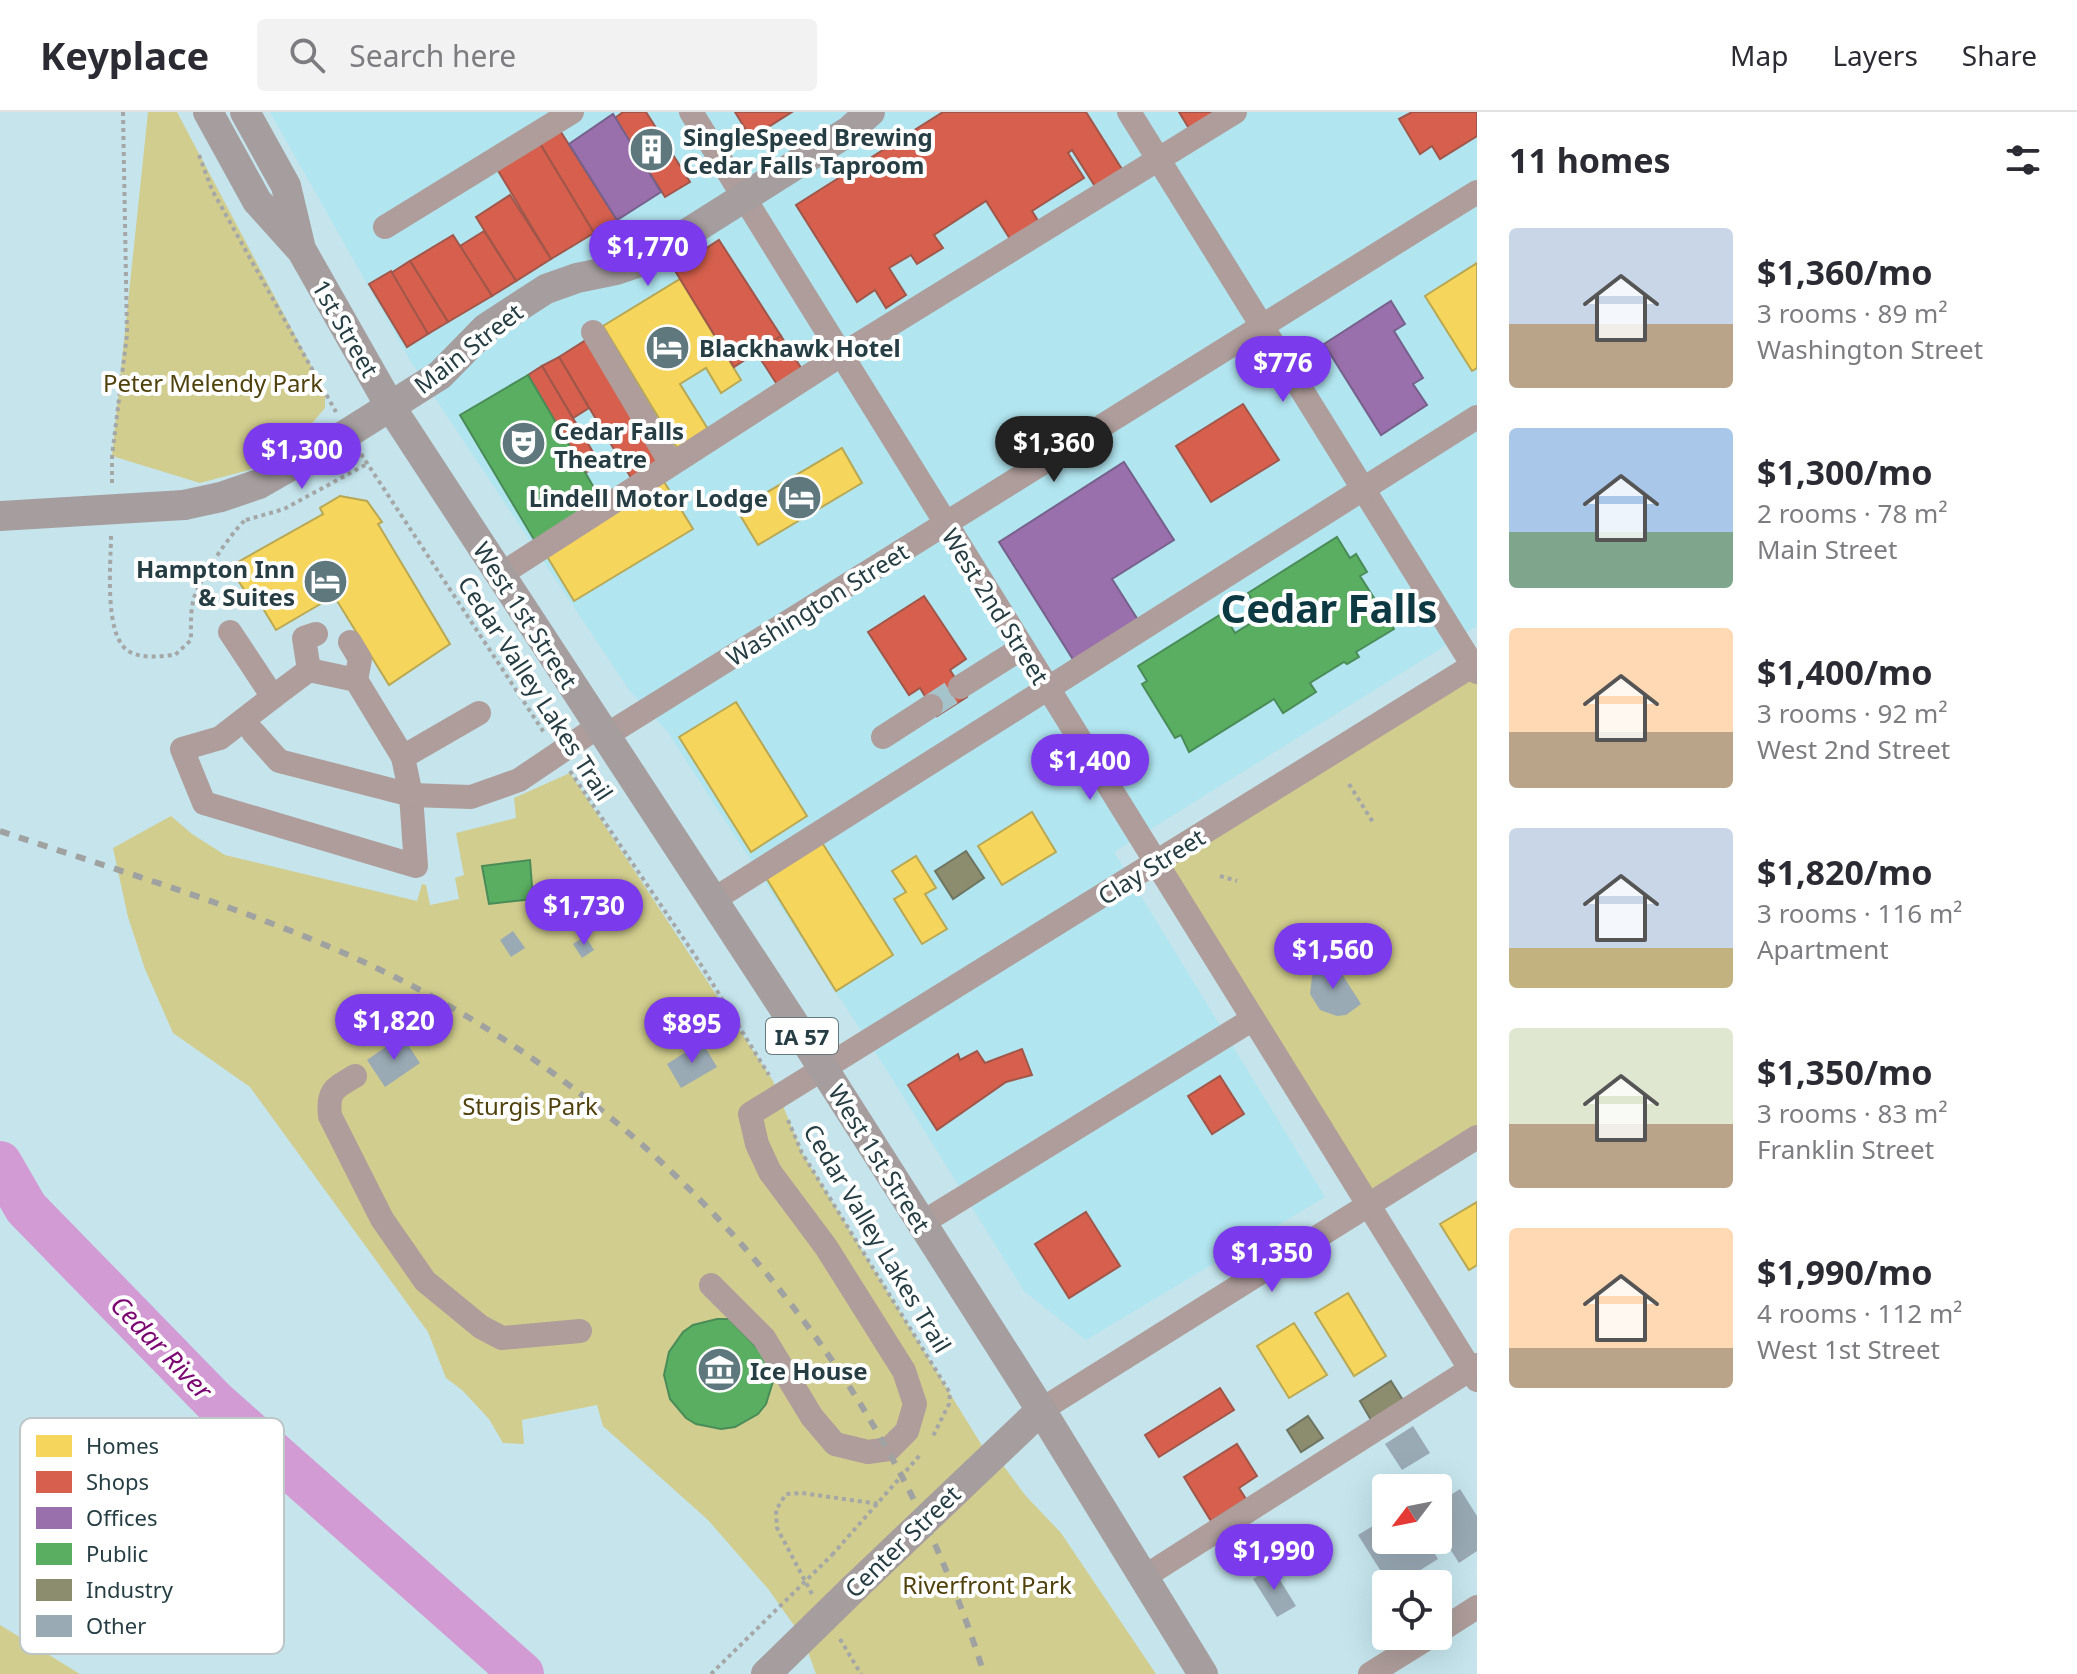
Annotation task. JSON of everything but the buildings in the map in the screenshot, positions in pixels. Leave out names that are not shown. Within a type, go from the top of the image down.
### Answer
[{"type":"main road","name":"1st Street","points":[[208,112],[257,201],[302,251],[390,406]]},
{"type":"main road","name":"1st Street","points":[[245,112],[286,186],[302,251]]},
{"type":"main road","name":"Main Street","points":[[0,516],[184,505],[259,484],[440,375],[486,328],[546,289],[645,260],[849,131],[870,112]]},
{"type":"main road","name":"West 1st Street","points":[[390,406],[823,1068],[1041,1410],[1203,1674]]},
{"type":"main road","name":"Center Street","points":[[766,1674],[1041,1410]]},
{"type":"street","points":[[385,227],[572,112]]},
{"type":"street","name":"West 2nd Street","points":[[691,112],[1368,1205],[1475,1371]]},
{"type":"street","points":[[1129,112],[1476,667]]},
{"type":"street","points":[[500,575],[841,355],[1235,112]]},
{"type":"street","name":"Washington Street","points":[[253,732],[279,761],[411,795],[471,797],[519,780],[945,524],[1477,192]]},
{"type":"street","points":[[593,332],[671,464]]},
{"type":"street","points":[[713,900],[1477,417]]},
{"type":"street","points":[[230,632],[273,697]]},
{"type":"street","points":[[309,670],[304,638],[316,634]]},
{"type":"street","points":[[350,642],[360,659],[356,680],[403,757],[411,795],[416,866],[204,803],[182,749],[220,738],[309,670],[356,680]]},
{"type":"street","points":[[960,687],[1022,648]]},
{"type":"street","name":"Clay Street","points":[[711,1285],[764,1338],[812,1417],[835,1444],[868,1452],[889,1449],[907,1431],[915,1404],[904,1371],[826,1247],[770,1172],[757,1144],[750,1114],[1476,667]]},
{"type":"street","points":[[883,737],[931,706]]},
{"type":"street","points":[[403,757],[479,713]]},
{"type":"street","points":[[922,1223],[1253,1019]]},
{"type":"street","points":[[355,1076],[335,1088],[328,1101],[330,1116],[382,1219],[425,1281],[481,1327],[502,1338],[580,1331]]},
{"type":"street","points":[[1041,1410],[1477,1137]]},
{"type":"street","points":[[1144,1577],[1475,1371]]},
{"type":"street","points":[[1452,1623],[1477,1607]]},
{"type":"street","points":[[1370,1674],[1409,1650]]},
{"type":"path","points":[[111,487],[127,334],[123,112]]},
{"type":"path","name":"Cedar Valley Lakes Trail","points":[[196,148],[212,190],[348,433],[558,754],[698,960],[773,1081],[802,1153],[950,1393],[949,1404],[929,1445],[879,1504],[832,1555],[711,1674]]},
{"type":"path","points":[[111,533],[111,610],[117,637],[129,652],[147,656],[175,655],[191,640],[195,595],[238,526],[245,520],[284,509],[367,464]]},
{"type":"path","points":[[1349,784],[1374,824]]},
{"type":"path","points":[[1220,876],[1237,881]]},
{"type":"path","points":[[815,1598],[777,1528],[776,1510],[786,1494],[802,1493],[879,1504]]},
{"type":"path","points":[[838,1636],[861,1674]]},
{"type":"shaded area","points":[[270,112],[1477,112],[1477,626],[1114,852],[1325,1197],[1086,1340],[1024,1291],[893,1080],[667,731],[629,690],[410,360]]},
{"type":"green space","name":"Peter Melendy Park","points":[[148,112],[177,112],[325,392],[325,408],[303,434],[249,470],[200,483],[112,456]]},
{"type":"green space","points":[[1477,672],[1477,1137],[1368,1205],[1156,863]]},
{"type":"green space","name":"Sturgis Park","points":[[570,773],[773,1081],[802,1153],[989,1457],[994,1453],[1025,1495],[1061,1533],[1156,1674],[816,1674],[803,1638],[769,1590],[708,1520],[603,1426],[597,1405],[522,1420],[524,1444],[503,1443],[489,1419],[446,1378],[428,1332],[250,1087],[173,1033],[145,969],[128,917],[113,848],[171,816],[225,855],[417,901],[422,884],[426,885],[430,905],[459,899],[455,878],[464,875],[456,833],[516,818],[514,798]]},
{"type":"green space","points":[[0,1625],[20,1637],[20,1654],[47,1654],[80,1674],[0,1674]]},
{"type":"waterway","name":"Cedar River","points":[[0,1163],[26,1208],[233,1418]]},
{"type":"waterway","name":"Cedar River","points":[[284,1463],[522,1674]]},
{"type":"tunnel","points":[[931,706],[960,687]]},
{"type":"railway","points":[[0,831],[231,908],[366,963],[474,1020],[574,1089],[666,1167],[750,1254],[824,1349],[888,1451],[942,1560],[984,1674]]},
{"type":"place","name":"SingleSpeed Brewing Cedar Falls Taproom","points":[[652,150]]},
{"type":"place","name":"Blackhawk Hotel","points":[[668,347]]},
{"type":"place","name":"Cedar Falls Theatre","points":[[523,444]]},
{"type":"place","name":"Lindell Motor Lodge","points":[[799,497]]},
{"type":"place","name":"Hampton Inn & Suites","points":[[326,582]]},
{"type":"place","name":"Ice House","points":[[719,1370]]},
{"type":"district","name":"Cedar Falls","points":[[1329,607]]},
{"type":"park label","name":"Riverfront Park","points":[[987,1584]]}]
